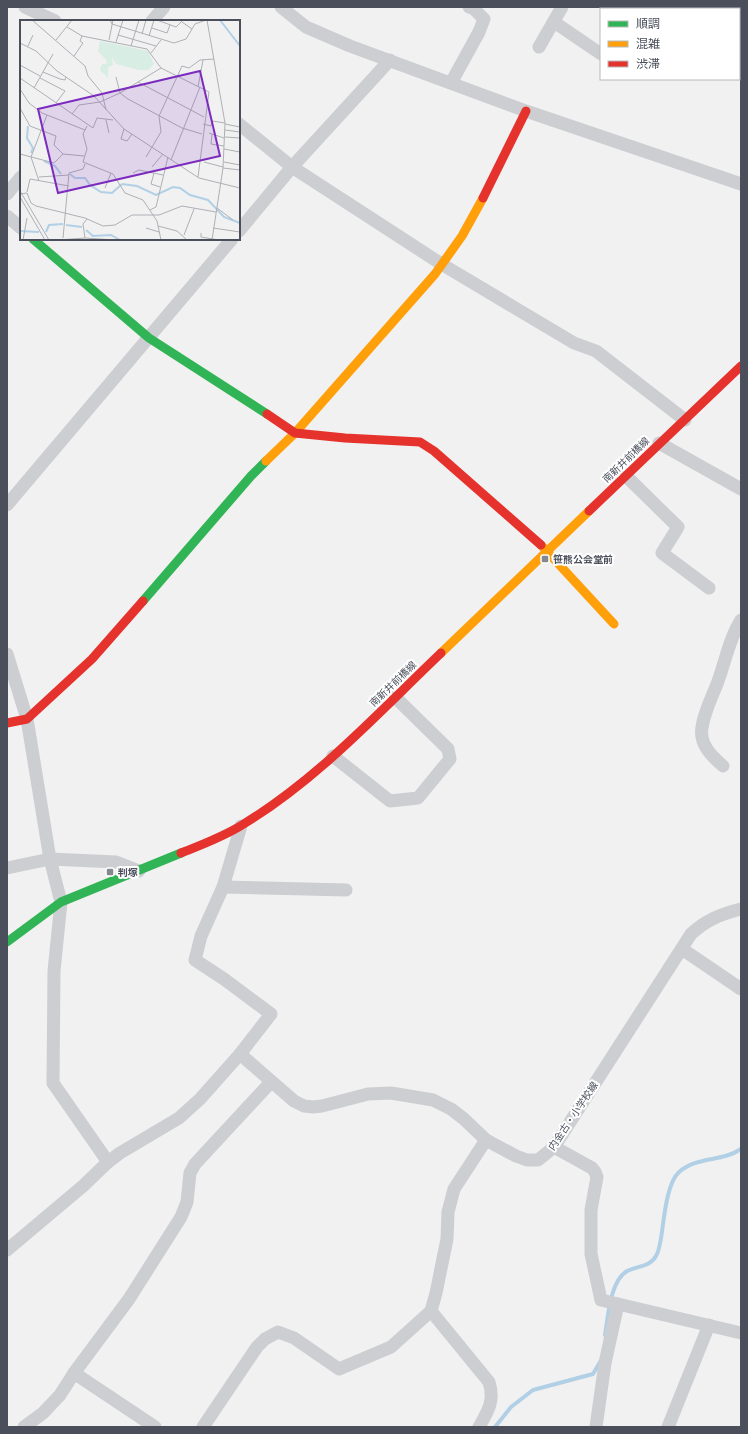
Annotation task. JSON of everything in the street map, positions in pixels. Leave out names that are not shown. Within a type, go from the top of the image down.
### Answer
[{"type":"street","points":[[25,7],[53,20]]},
{"type":"street","points":[[153,20],[164,7]]},
{"type":"street","points":[[281,7],[306,27],[390,60],[526,111],[741,184]]},
{"type":"street","points":[[451,83],[479,32],[484,19],[474,9],[469,7]]},
{"type":"street","points":[[539,47],[562,7]]},
{"type":"street","points":[[554,22],[600,53]]},
{"type":"street","points":[[240,230],[292,167],[390,60]]},
{"type":"street","points":[[7,722],[27,719],[92,659],[251,476],[295,433],[443,265],[476,212],[526,111]]},
{"type":"street","points":[[240,125],[292,167],[443,265],[574,343],[596,351],[685,420]]},
{"type":"street","points":[[7,194],[20,178]]},
{"type":"street","points":[[7,216],[20,227]]},
{"type":"street","points":[[34,240],[149,338],[295,433],[345,438],[420,442],[434,451],[547,552],[614,624]]},
{"type":"street","points":[[7,505],[231,240]]},
{"type":"street","name":"南新井前橋線","points":[[7,942],[61,902],[198,847],[242,826],[284,798],[333,756],[626,476],[658,443],[685,420],[741,366]]},
{"type":"street","points":[[658,443],[741,489]]},
{"type":"street","points":[[626,476],[678,527],[662,553],[709,588]]},
{"type":"street","points":[[723,766],[704,746],[701,735],[707,707],[717,684],[731,642],[741,620]]},
{"type":"street","points":[[7,654],[27,719],[50,860],[61,902],[54,972],[52,1083],[108,1162]]},
{"type":"street","points":[[333,756],[390,801],[418,798],[450,759],[448,749],[395,697]]},
{"type":"street","points":[[7,1250],[83,1186],[120,1152],[179,1118],[200,1099],[240,1054],[271,1014],[224,979],[195,960],[201,936],[224,887],[242,826]]},
{"type":"street","points":[[7,868],[50,860],[116,862],[139,871]]},
{"type":"street","points":[[224,887],[346,890]]},
{"type":"street","name":"内金古・小学校線","points":[[240,1054],[294,1101],[304,1106],[322,1106],[368,1094],[391,1093],[432,1100],[450,1109],[464,1119],[486,1140],[516,1156],[527,1160],[538,1160],[554,1147],[691,934],[706,921],[715,916],[741,909]]},
{"type":"street","points":[[682,949],[741,989]]},
{"type":"street","points":[[24,1427],[43,1413],[60,1395],[74,1373],[129,1299],[181,1217],[187,1202],[190,1173],[195,1164],[271,1082]]},
{"type":"street","points":[[203,1427],[257,1347],[265,1339],[278,1332],[294,1338],[340,1369],[391,1346],[431,1311],[448,1239],[448,1212],[454,1189],[486,1140]]},
{"type":"street","points":[[554,1147],[595,1172],[596,1177],[591,1210],[591,1254],[601,1300],[741,1333]]},
{"type":"street","points":[[596,1427],[605,1363],[618,1304]]},
{"type":"street","points":[[431,1311],[489,1382],[492,1394],[489,1410],[479,1427]]},
{"type":"street","points":[[668,1427],[709,1325]]},
{"type":"street","points":[[74,1373],[155,1427]]},
{"type":"waterway","points":[[605,1335],[613,1291],[621,1276],[627,1271],[643,1266],[653,1260],[659,1250],[668,1194],[671,1185],[679,1172],[694,1163],[726,1156],[741,1149]]},
{"type":"waterway","points":[[495,1427],[511,1407],[533,1390],[593,1374],[600,1362]]},
{"type":"traffic: fast","points":[[34,240],[149,338],[267,414]]},
{"type":"traffic: fast","points":[[143,601],[251,476],[266,461]]},
{"type":"traffic: fast","points":[[7,942],[61,902],[181,853]]},
{"type":"traffic: slow","points":[[266,461],[295,433],[435,274],[462,236],[483,198]]},
{"type":"traffic: slow","points":[[441,653],[589,511]]},
{"type":"traffic: slow","points":[[541,545],[614,624]]},
{"type":"traffic: jam","points":[[483,198],[526,111]]},
{"type":"traffic: jam","points":[[589,511],[741,366]]},
{"type":"traffic: jam","points":[[267,414],[295,433],[345,438],[420,442],[434,451],[541,545]]},
{"type":"traffic: jam","points":[[7,723],[27,719],[92,659],[143,601]]},
{"type":"traffic: jam","points":[[181,853],[235,829],[270,807],[296,788],[346,745],[441,653]]},
{"type":"place","name":"笹熊公会堂前","points":[[545,559]]},
{"type":"place","name":"判塚","points":[[110,872]]}]
